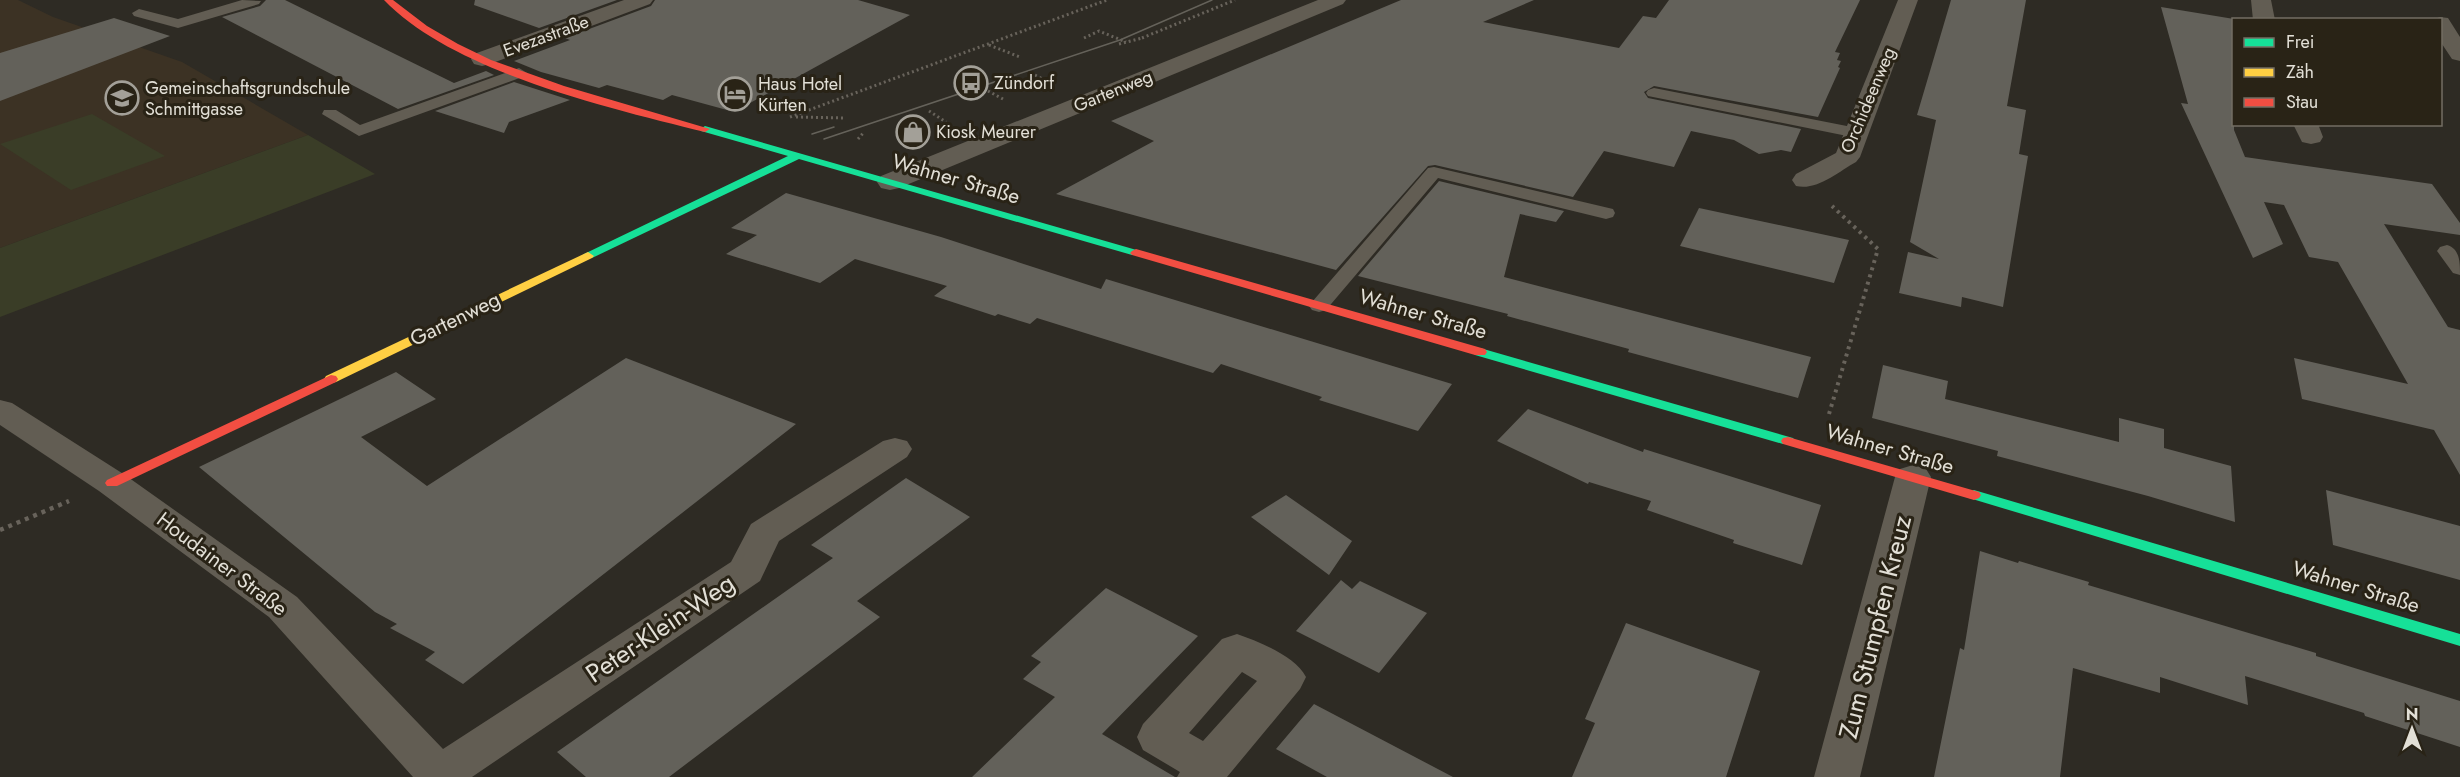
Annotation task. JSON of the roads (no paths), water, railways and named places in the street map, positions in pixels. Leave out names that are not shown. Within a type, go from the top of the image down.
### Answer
[{"type":"street","name":"Wahner Straße","points":[[388,0],[425,29],[482,59],[519,73],[1913,477],[2460,640]]},
{"type":"street","name":"Evezastraße","points":[[482,59],[643,0]]},
{"type":"street","name":"Orchideenweg","points":[[1805,180],[1847,157],[1908,0]]},
{"type":"street","points":[[2260,0],[2264,18]]},
{"type":"street","name":"Gartenweg","points":[[890,182],[1328,2]]},
{"type":"street","points":[[2442,26],[2460,54]]},
{"type":"street","name":"Gartenweg","points":[[112,483],[799,155]]},
{"type":"street","name":"Houdainer Straße","points":[[0,410],[112,483],[283,607],[440,776]]},
{"type":"street","name":"Peter-Klein-Weg","points":[[440,776],[746,571],[764,533],[895,449]]},
{"type":"street","name":"Zum Stumpfen Kreuz","points":[[1837,777],[1913,477]]},
{"type":"lane","points":[[139,13],[178,24],[254,1]]},
{"type":"lane","points":[[330,114],[359,131],[519,73]]},
{"type":"lane","points":[[1654,93],[1857,133]]},
{"type":"lane","points":[[1320,306],[1434,172],[1606,213]]},
{"type":"lane","points":[[2447,251],[2460,269]]},
{"type":"tram line","points":[[824,139],[1120,40],[1212,0]]},
{"type":"tram line","points":[[812,134],[834,127]]},
{"type":"place","name":"Zündorf","points":[[971,83]]},
{"type":"place","name":"Haus Hotel Kürten","points":[[735,94]]},
{"type":"place","name":"Gemeinschaftsgrundschule Schmittgasse","points":[[122,98]]},
{"type":"place","name":"Kiosk Meurer","points":[[913,132]]}]
